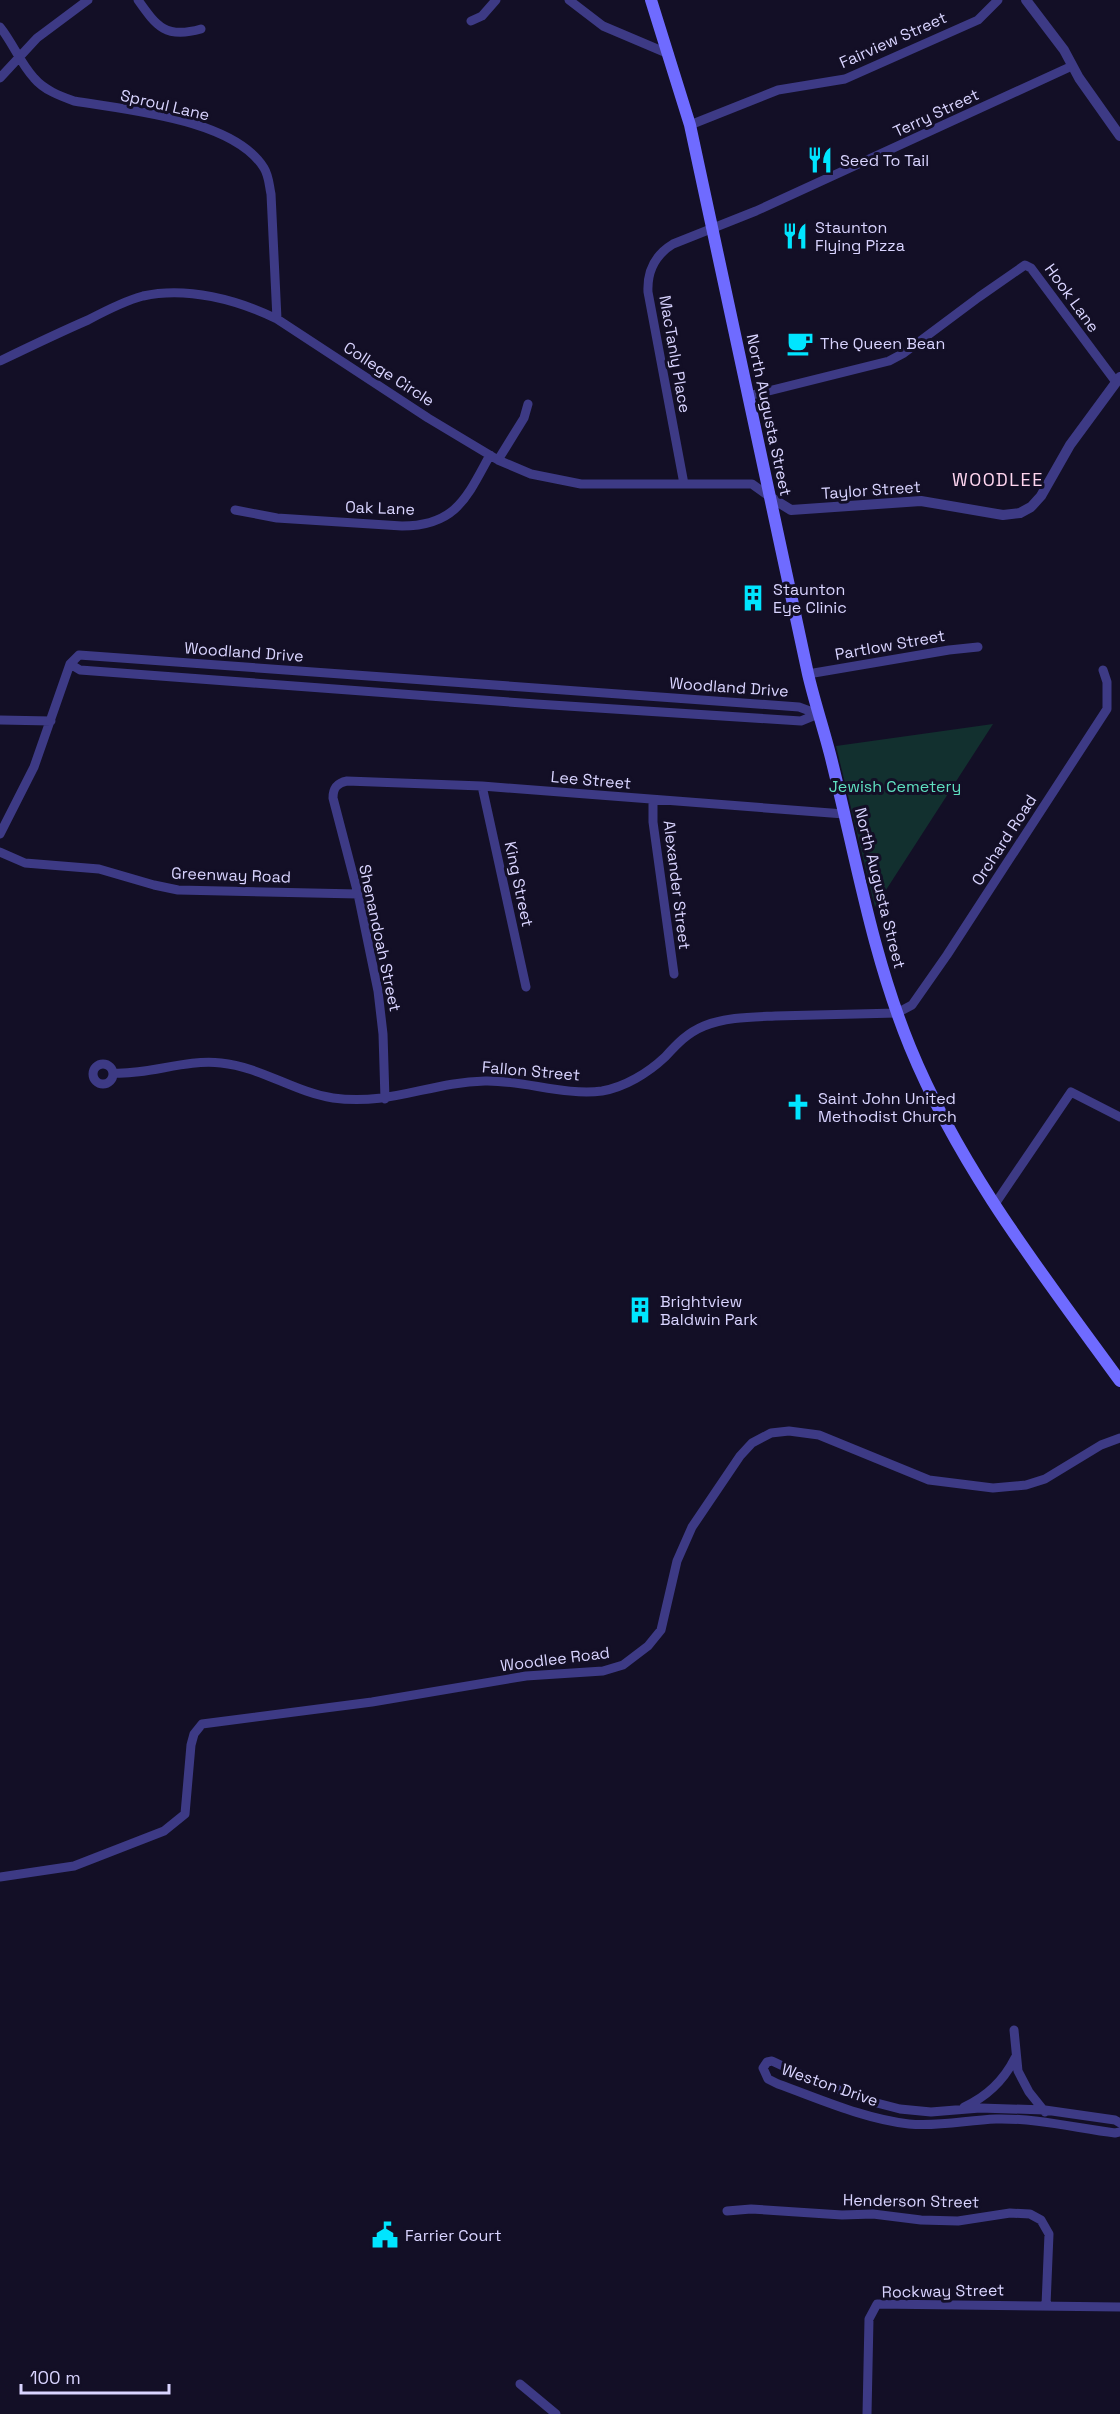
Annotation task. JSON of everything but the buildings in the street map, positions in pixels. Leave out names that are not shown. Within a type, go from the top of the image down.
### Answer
[{"type":"main road","name":"North Augusta Street","points":[[651,0],[690,125],[808,674],[832,761],[875,948],[897,1013],[910,1048],[950,1130],[995,1204],[1120,1381]]},
{"type":"street","points":[[0,78],[21,58],[37,38],[88,0]]},
{"type":"street","points":[[138,0],[151,19],[167,31],[185,34],[201,29]]},
{"type":"street","points":[[471,21],[482,16],[496,0]]},
{"type":"street","points":[[569,0],[603,26],[669,54]]},
{"type":"street","name":"Fairview Street","points":[[690,125],[778,90],[845,79],[978,20],[998,0]]},
{"type":"street","points":[[1026,0],[1064,50],[1072,66],[1120,136]]},
{"type":"street","name":"Sproul Lane","points":[[0,27],[34,78],[59,96],[74,102],[201,126],[241,144],[252,154],[263,166],[268,176],[271,194],[277,320]]},
{"type":"street","name":"Terry Street","points":[[713,230],[1072,66]]},
{"type":"street","name":"MacTanly Place","points":[[684,484],[648,292],[648,277],[654,261],[667,248],[713,230]]},
{"type":"street","name":"Hook Lane","points":[[748,396],[889,361],[904,353],[1023,265],[1032,268],[1118,379]]},
{"type":"street","name":"College Circle","points":[[0,361],[112,308],[144,296],[180,294],[231,301],[252,307],[277,320],[428,418],[494,458],[531,474],[571,483],[752,484],[770,497]]},
{"type":"street","name":"Taylor Street","points":[[770,497],[791,510],[921,501],[1003,515],[1020,513],[1031,507],[1041,496],[1070,445],[1118,379]]},
{"type":"street","name":"Oak Lane","points":[[235,510],[277,518],[402,526],[422,525],[445,517],[467,497],[524,418],[528,404]]},
{"type":"street","name":"Partlow Street","points":[[808,674],[978,647]]},
{"type":"street","name":"Woodland Drive","points":[[78,655],[799,707],[818,714],[801,721],[536,704],[80,670],[70,664],[78,655]]},
{"type":"street","points":[[0,834],[34,767],[70,664]]},
{"type":"street","name":"Orchard Road","points":[[897,1013],[912,1005],[947,955],[1107,708],[1107,682],[1103,670]]},
{"type":"street","points":[[0,720],[51,721]]},
{"type":"street","name":"Lee Street","points":[[337,785],[347,781],[482,786],[844,814]]},
{"type":"street","name":"Shenandoah Street","points":[[337,785],[333,798],[358,894],[380,1002],[385,1099]]},
{"type":"street","name":"King Street","points":[[482,786],[526,987]]},
{"type":"street","name":"Alexander Street","points":[[652,800],[674,974]]},
{"type":"street","name":"Greenway Road","points":[[0,852],[25,863],[99,869],[178,890],[358,894]]},
{"type":"street","name":"Fallon Street","points":[[113,1073],[150,1072],[194,1063],[220,1063],[249,1069],[296,1089],[321,1096],[348,1099],[385,1099],[444,1085],[484,1081],[589,1092],[603,1091],[642,1075],[687,1035],[714,1023],[760,1017],[897,1013]]},
{"type":"street","points":[[995,1204],[1071,1092],[1120,1117]]},
{"type":"street","name":"Woodlee Road","points":[[0,1876],[74,1866],[164,1831],[176,1823],[186,1810],[191,1745],[194,1734],[202,1724],[383,1701],[526,1676],[603,1671],[623,1665],[656,1637],[665,1618],[677,1561],[692,1527],[740,1456],[752,1443],[765,1436],[789,1431],[810,1432],[830,1438],[896,1468],[929,1480],[993,1488],[1026,1485],[1045,1479],[1094,1449],[1120,1438]]},
{"type":"street","points":[[1014,2030],[1018,2071],[1022,2082],[1045,2110],[1044,2123]]},
{"type":"street","points":[[959,2110],[974,2103],[996,2085],[1009,2070],[1016,2055]]},
{"type":"street","name":"Weston Drive","points":[[1120,2123],[1115,2120],[1045,2110],[980,2108],[931,2112],[886,2106],[817,2082],[776,2062],[767,2062],[763,2068],[768,2079],[778,2084],[859,2113],[892,2121],[925,2125],[996,2119],[1120,2132]]},
{"type":"street","name":"Henderson Street","points":[[727,2211],[751,2209],[873,2214],[921,2220],[958,2221],[1010,2213],[1030,2214],[1041,2220],[1048,2234],[1046,2305]]},
{"type":"street","name":"Rockway Street","points":[[867,2414],[869,2315],[877,2304],[1120,2307]]},
{"type":"street","points":[[520,2384],[556,2414]]},
{"type":"green space","name":"Jewish Cemetery","points":[[993,724],[875,907],[836,746]]},
{"type":"place","name":"Seed To Tail","points":[[820,160]]},
{"type":"place","name":"Staunton Flying Pizza","points":[[795,236]]},
{"type":"place","name":"The Queen Bean","points":[[800,343]]},
{"type":"place","name":"Staunton Eye Clinic","points":[[753,598]]},
{"type":"place","name":"Saint John United Methodist Church","points":[[798,1107]]},
{"type":"place","name":"Brightview Baldwin Park","points":[[640,1310]]},
{"type":"place","name":"Farrier Court","points":[[385,2235]]},
{"type":"district","name":"WOODLEE","points":[[998,479]]}]
